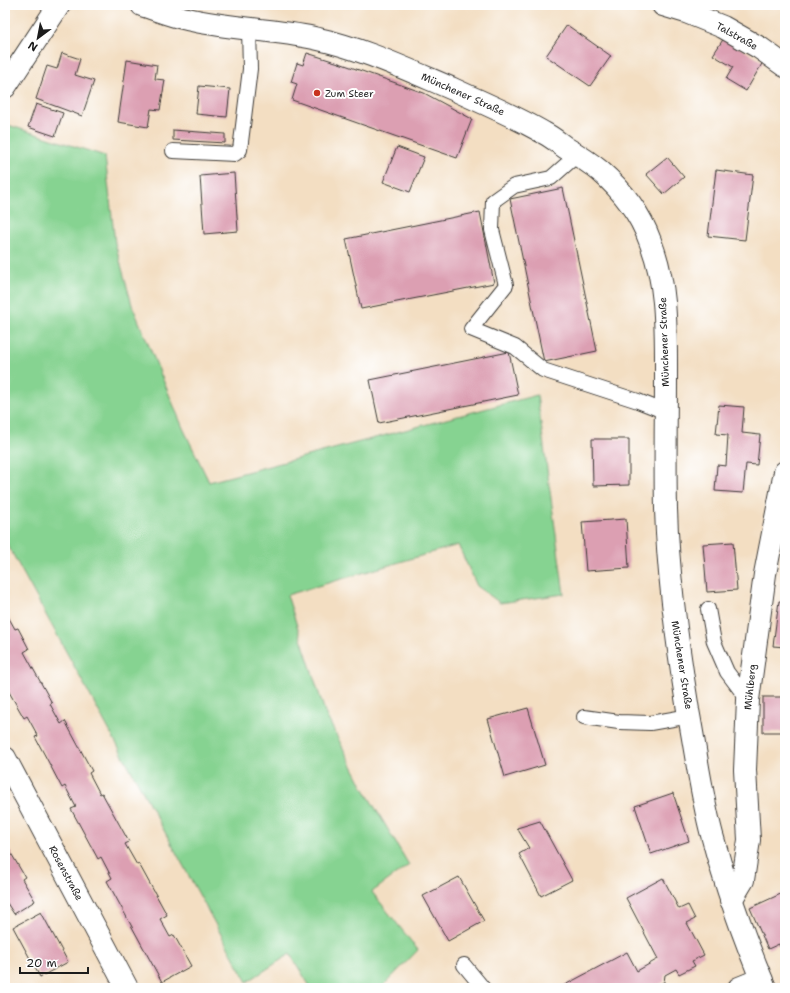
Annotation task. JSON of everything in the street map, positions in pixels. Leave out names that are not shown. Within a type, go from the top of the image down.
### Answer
[{"type":"street","points":[[5,86],[58,5]]},
{"type":"street","name":"Münchener Straße","points":[[142,5],[187,19],[290,33],[319,39],[349,47],[386,61],[499,110],[544,133],[599,170],[633,207],[643,223],[651,241],[663,296],[666,330],[666,510],[670,576],[679,654],[698,769],[712,834],[731,900],[763,983]]},
{"type":"street","name":"Talstraße","points":[[663,5],[686,12],[723,27],[760,48],[785,66]]},
{"type":"street","name":"Mühlberg","points":[[731,900],[744,880],[749,840],[745,770],[748,700],[766,574],[785,472]]},
{"type":"street","name":"Rosenstraße","points":[[5,758],[127,988]]},
{"type":"street","points":[[739,988],[763,983]]},
{"type":"lane","points":[[173,151],[235,154],[240,150],[250,69],[249,28]]},
{"type":"lane","points":[[577,155],[551,178],[514,186],[493,201],[492,230],[506,285],[471,329],[515,347],[542,370],[638,401],[666,412]]},
{"type":"lane","points":[[708,609],[714,642],[727,672],[748,700]]},
{"type":"lane","points":[[584,717],[619,722],[650,723],[690,716]]},
{"type":"lane","points":[[464,965],[483,988]]},
{"type":"green space","points":[[5,124],[105,156],[115,243],[132,305],[183,428],[209,482],[537,395],[564,594],[500,603],[477,586],[458,545],[287,595],[326,715],[364,789],[409,865],[372,892],[418,950],[381,988],[311,988],[290,954],[247,982],[5,540]]},
{"type":"building","points":[[567,25],[611,56],[590,86],[546,56]]},
{"type":"building","points":[[724,38],[763,62],[746,91],[726,79],[733,67],[713,55]]},
{"type":"building","points":[[62,53],[80,59],[75,75],[94,81],[82,116],[36,99],[47,66],[57,69]]},
{"type":"building","points":[[307,53],[424,93],[472,119],[457,158],[292,100],[297,84],[291,82],[297,63],[303,65]]},
{"type":"building","points":[[127,60],[157,65],[155,79],[165,80],[160,110],[151,109],[148,127],[118,122]]},
{"type":"building","points":[[199,86],[230,89],[227,117],[196,114]]},
{"type":"building","points":[[36,104],[63,113],[55,136],[28,127]]},
{"type":"building","points":[[173,130],[225,134],[225,143],[173,140]]},
{"type":"building","points":[[397,147],[424,157],[410,192],[383,182]]},
{"type":"building","points":[[667,157],[684,177],[664,194],[646,174]]},
{"type":"building","points":[[716,170],[753,175],[745,240],[708,236]]},
{"type":"building","points":[[234,173],[238,231],[204,234],[200,176]]},
{"type":"building","points":[[563,188],[597,351],[544,362],[510,199]]},
{"type":"building","points":[[480,212],[494,283],[361,309],[346,239]]},
{"type":"building","points":[[509,352],[518,395],[379,423],[370,380]]},
{"type":"building","points":[[719,405],[744,407],[742,433],[760,435],[757,465],[746,464],[743,493],[715,491],[717,465],[726,466],[728,435],[716,434]]},
{"type":"building","points":[[592,439],[629,439],[629,485],[593,486]]},
{"type":"building","points":[[626,519],[629,568],[586,571],[582,522]]},
{"type":"building","points":[[733,542],[737,590],[707,592],[703,544]]},
{"type":"building","points":[[779,601],[785,602],[785,647],[773,646]]},
{"type":"building","points":[[5,611],[15,629],[18,628],[29,649],[24,652],[52,703],[50,704],[61,724],[65,721],[92,771],[89,773],[100,794],[102,793],[129,842],[125,844],[137,865],[139,864],[167,915],[160,919],[170,937],[174,935],[191,966],[162,982],[107,881],[112,878],[101,857],[98,859],[71,809],[76,807],[65,786],[62,788],[35,737],[38,736],[27,716],[24,718],[5,685]]},
{"type":"building","points":[[763,697],[785,697],[785,732],[763,732]]},
{"type":"building","points":[[528,708],[545,765],[505,777],[488,719]]},
{"type":"building","points":[[673,793],[689,841],[651,854],[635,806]]},
{"type":"building","points":[[540,821],[572,880],[541,896],[519,854],[529,848],[517,828]]},
{"type":"building","points":[[5,843],[25,877],[22,879],[35,901],[14,914],[5,900]]},
{"type":"building","points":[[459,877],[484,921],[448,941],[423,896]]},
{"type":"building","points":[[663,878],[679,909],[688,905],[695,919],[687,923],[704,955],[692,961],[695,966],[679,974],[676,969],[665,975],[664,982],[652,988],[559,988],[627,952],[637,971],[658,959],[626,898]]},
{"type":"building","points":[[785,892],[785,958],[779,944],[768,949],[750,908]]},
{"type":"building","points":[[41,912],[68,962],[40,977],[13,927]]},
{"type":"place","name":"Zum Steer","points":[[317,93]]}]
